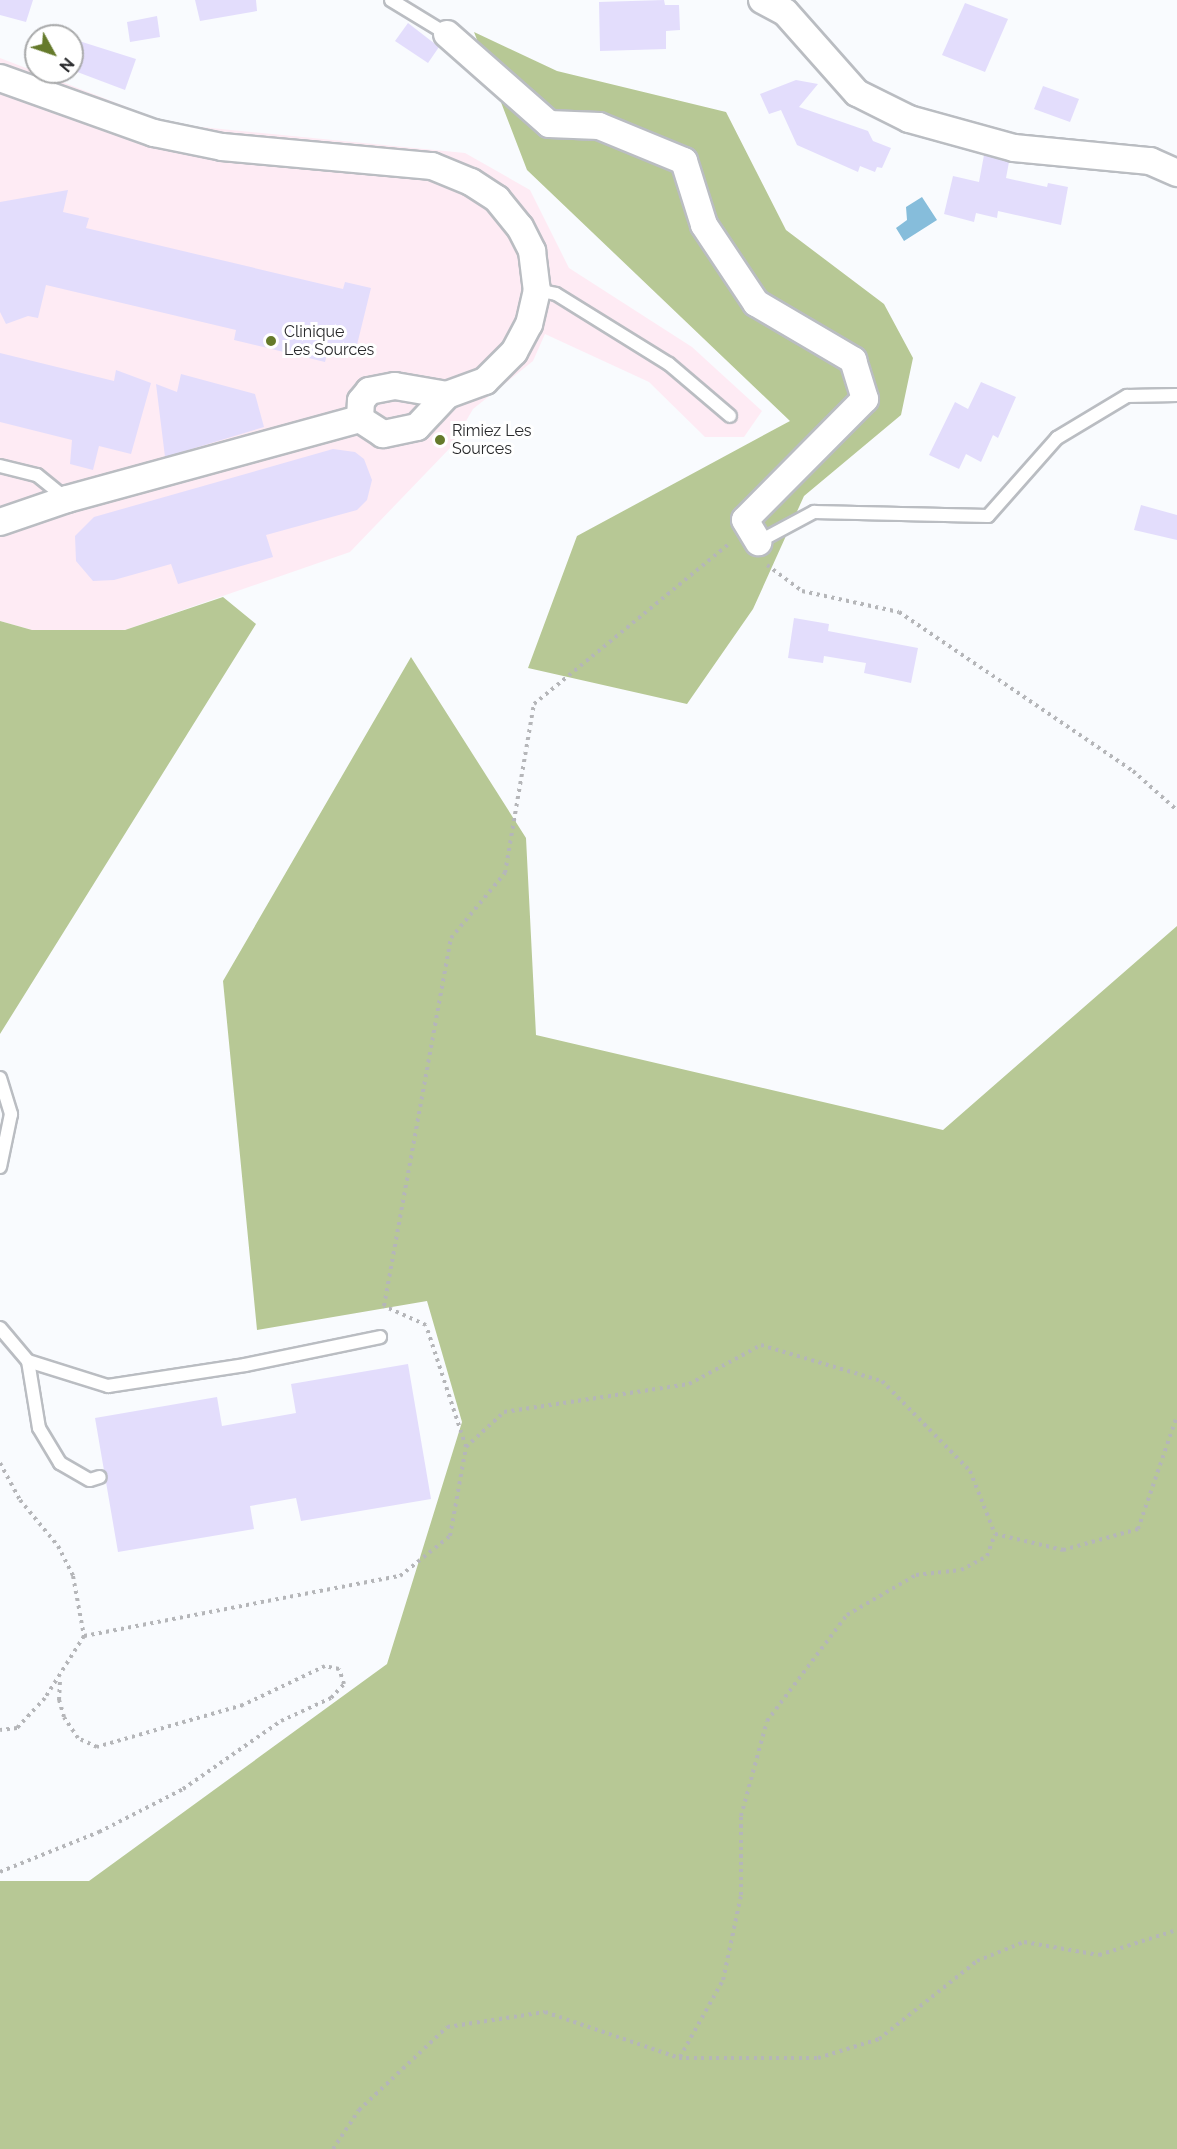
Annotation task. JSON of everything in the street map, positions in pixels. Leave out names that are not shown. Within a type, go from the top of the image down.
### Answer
[{"type":"street","points":[[762,0],[785,12],[857,93],[909,119],[1014,148],[1150,161],[1177,173]]},
{"type":"street","points":[[447,34],[549,124],[599,126],[684,161],[704,225],[756,303],[853,360],[865,399],[751,531]]},
{"type":"street","points":[[0,78],[154,133],[222,147],[432,166],[471,182],[497,199],[520,227],[532,251],[537,290],[529,324],[514,352],[485,381],[447,395],[417,427],[383,434],[360,419],[67,499],[0,522]]},
{"type":"street","points":[[360,419],[361,401],[369,391],[395,386],[447,395]]},
{"type":"lane","points":[[390,0],[447,34]]},
{"type":"lane","points":[[537,290],[556,294],[669,363],[730,416]]},
{"type":"lane","points":[[751,531],[814,512],[988,516],[1058,438],[1127,396],[1177,395]]},
{"type":"lane","points":[[0,466],[37,475],[67,499]]},
{"type":"lane","points":[[0,1078],[11,1113],[0,1167]]},
{"type":"lane","points":[[0,1328],[28,1361],[39,1428],[60,1463],[90,1480],[100,1477]]},
{"type":"lane","points":[[28,1361],[108,1386],[245,1365],[380,1337]]},
{"type":"path","points":[[84,1636],[399,1576],[450,1536],[466,1447],[426,1325],[384,1306],[451,938],[505,873],[534,704],[728,546],[751,531],[764,563],[802,591],[899,612],[947,640],[1133,771],[1177,810]]},
{"type":"path","points":[[466,1447],[504,1412],[689,1384],[761,1345],[882,1381],[970,1471],[995,1534],[987,1556],[961,1569],[916,1575],[847,1616],[767,1721],[741,1816],[741,1895],[723,1980],[679,2058]]},
{"type":"path","points":[[995,1534],[1063,1550],[1138,1528],[1177,1416]]},
{"type":"path","points":[[0,1463],[21,1500],[58,1546],[73,1576],[84,1636],[60,1678],[17,1728],[0,1730]]},
{"type":"path","points":[[0,1872],[99,1832],[183,1789],[281,1721],[330,1698],[344,1684],[339,1669],[325,1666],[243,1705],[97,1747],[78,1738],[64,1717],[59,1700],[60,1678]]},
{"type":"path","points":[[333,2149],[359,2110],[447,2027],[545,2012],[679,2058],[818,2058],[879,2039],[977,1961],[1024,1942],[1099,1955],[1177,1929]]},
{"type":"shaded area","name":"Clinique Les Sources","points":[[0,58],[24,67],[24,84],[67,84],[171,124],[465,153],[530,190],[569,268],[692,347],[762,411],[744,437],[705,437],[649,382],[545,334],[533,361],[473,409],[451,447],[350,552],[125,630],[32,630],[0,621]]},
{"type":"green space","points":[[474,32],[557,71],[726,112],[786,230],[884,304],[913,358],[901,415],[804,496],[753,609],[687,704],[528,668],[577,536],[790,421],[527,170]]},
{"type":"green space","points":[[223,597],[256,624],[0,1034],[0,621],[32,630],[125,630]]},
{"type":"green space","points":[[411,657],[526,838],[536,1035],[943,1130],[1177,926],[1177,2149],[0,2149],[0,1881],[89,1881],[387,1664],[462,1422],[427,1301],[257,1330],[223,981]]},
{"type":"water","points":[[922,197],[937,220],[904,241],[896,228],[907,220],[906,207]]},
{"type":"building","points":[[0,0],[33,0],[26,22],[0,15]]},
{"type":"building","points":[[195,0],[256,0],[257,11],[200,21]]},
{"type":"building","points":[[664,0],[665,5],[679,5],[680,30],[666,31],[666,49],[600,51],[599,2]]},
{"type":"building","points":[[965,3],[1008,19],[985,72],[942,55]]},
{"type":"building","points":[[157,16],[160,37],[130,42],[127,22]]},
{"type":"building","points":[[408,23],[439,47],[428,63],[395,41]]},
{"type":"building","points":[[84,43],[136,59],[125,90],[84,75]]},
{"type":"building","points":[[796,80],[818,84],[799,107],[868,131],[873,141],[891,148],[882,168],[877,167],[875,172],[860,166],[858,172],[797,145],[781,110],[769,114],[760,94]]},
{"type":"building","points":[[1043,86],[1079,99],[1070,122],[1034,109]]},
{"type":"building","points":[[984,155],[1009,162],[1006,178],[1047,187],[1048,183],[1068,187],[1061,225],[998,211],[997,218],[976,213],[974,222],[944,214],[953,176],[979,182]]},
{"type":"building","points":[[68,190],[63,212],[89,218],[86,228],[343,289],[345,282],[371,288],[355,353],[329,347],[325,362],[234,340],[236,330],[46,285],[38,318],[28,316],[6,324],[0,312],[0,202]]},
{"type":"building","points":[[0,353],[114,381],[116,370],[151,383],[131,454],[99,446],[93,470],[70,464],[72,440],[0,422]]},
{"type":"building","points":[[181,374],[255,394],[264,427],[165,457],[156,384],[177,392]]},
{"type":"building","points":[[981,382],[1016,397],[998,438],[993,435],[981,462],[966,454],[959,469],[929,455],[955,402],[968,409]]},
{"type":"building","points":[[333,449],[355,452],[364,459],[372,480],[367,500],[357,510],[266,535],[273,557],[178,584],[171,564],[114,580],[93,581],[76,561],[75,536],[94,517]]},
{"type":"building","points":[[1141,505],[1177,515],[1177,540],[1134,530]]},
{"type":"building","points":[[794,618],[829,624],[828,631],[918,648],[911,683],[864,673],[866,663],[824,656],[823,663],[788,658]]},
{"type":"building","points":[[408,1364],[431,1499],[301,1521],[296,1498],[250,1506],[254,1529],[118,1552],[95,1418],[217,1397],[222,1426],[296,1413],[291,1384]]},
{"type":"place","name":"Clinique Les Sources","points":[[271,341]]},
{"type":"place","name":"Rimiez Les Sources","points":[[440,440]]}]
